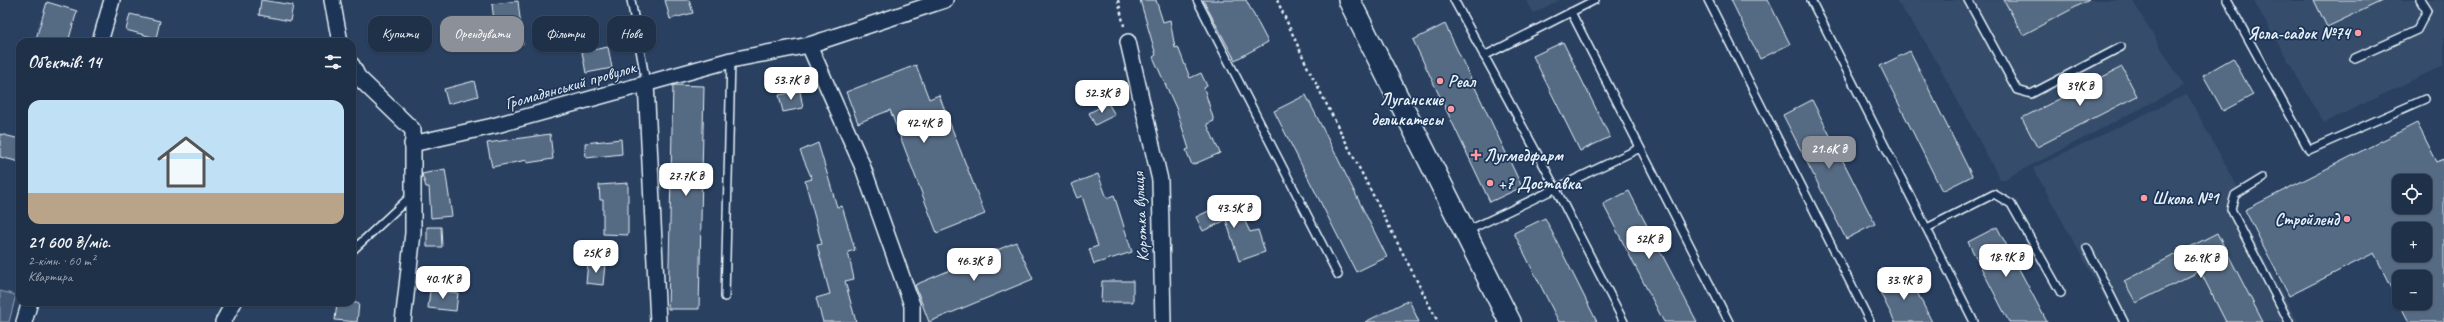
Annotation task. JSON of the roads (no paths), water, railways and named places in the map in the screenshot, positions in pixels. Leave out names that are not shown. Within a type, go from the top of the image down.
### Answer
[{"type":"street","points":[[101,38],[112,0]]},
{"type":"street","points":[[332,0],[339,38]]},
{"type":"street","name":"Громадянський провулок","points":[[412,144],[493,126],[731,60],[810,45],[920,5],[945,0]]},
{"type":"street","points":[[1349,0],[1510,322]]},
{"type":"street","name":"Коротка вулиця","points":[[1128,42],[1160,180],[1163,322]]},
{"type":"street","points":[[810,45],[862,165],[912,305],[912,322]]},
{"type":"street","points":[[356,73],[358,77],[413,130],[413,233],[402,322]]},
{"type":"street","points":[[646,83],[658,322]]},
{"type":"street","points":[[24,322],[29,306]]},
{"type":"street","points":[[223,322],[232,306]]},
{"type":"lane","points":[[631,0],[646,83]]},
{"type":"lane","points":[[1197,0],[1338,275]]},
{"type":"lane","points":[[1454,0],[1556,189],[1624,322]]},
{"type":"lane","points":[[1484,56],[1595,0]]},
{"type":"lane","points":[[1708,0],[1870,322]]},
{"type":"lane","points":[[1811,0],[1974,322]]},
{"type":"lane","points":[[1968,0],[2017,90],[2031,94],[2121,47]]},
{"type":"lane","points":[[2227,0],[2308,150],[2425,99]]},
{"type":"lane","points":[[2355,58],[2418,30],[2427,11],[2420,0]]},
{"type":"lane","points":[[1571,12],[1729,322]]},
{"type":"lane","points":[[725,297],[731,60]]},
{"type":"lane","points":[[1464,232],[1640,148]]},
{"type":"lane","points":[[2263,178],[2235,195],[2232,209],[2289,322]]},
{"type":"lane","points":[[1927,228],[1994,194],[2011,204],[2061,293]]},
{"type":"lane","points":[[356,247],[412,195]]},
{"type":"lane","points":[[2086,248],[2124,322]]},
{"type":"place","name":"Ясла-садок №74","points":[[2358,33]]},
{"type":"place","name":"Реал","points":[[1440,81]]},
{"type":"place","name":"Луганские деликатесы","points":[[1451,109]]},
{"type":"place","name":"Лугмедфарм","points":[[1476,155]]},
{"type":"place","name":"+7 Доставка","points":[[1490,183]]},
{"type":"place","name":"Школа №1","points":[[2144,198]]},
{"type":"place","name":"Стройленд","points":[[2347,219]]}]
